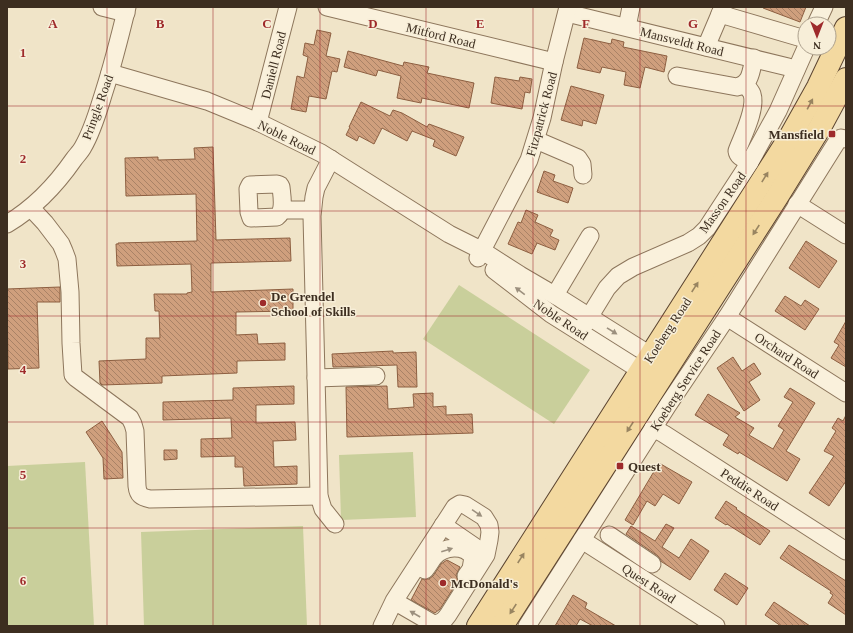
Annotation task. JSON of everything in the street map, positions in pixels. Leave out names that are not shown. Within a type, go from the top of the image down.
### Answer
[{"type":"main road","name":"Koeberg Road","points":[[502,626],[796,128],[818,88],[846,28]]},
{"type":"main road","name":"Koeberg Road","points":[[478,626],[808,148],[846,79]]},
{"type":"street","points":[[102,7],[126,10]]},
{"type":"street","name":"Daniell Road","points":[[258,122],[288,7]]},
{"type":"street","name":"Mitford Road","points":[[327,7],[554,62]]},
{"type":"street","points":[[627,27],[631,7]]},
{"type":"street","name":"Pringle Road","points":[[7,224],[31,208],[47,193],[67,170],[83,147],[96,117],[110,73],[126,10]]},
{"type":"street","name":"Fitzpatrick Road","points":[[479,254],[498,221],[529,160],[542,118],[554,62],[568,10]]},
{"type":"street","name":"Mansveldt Road","points":[[568,10],[627,27],[754,58],[796,70]]},
{"type":"street","points":[[706,47],[721,10],[797,36]]},
{"type":"street","name":"Masson Road","points":[[580,332],[610,284],[623,272],[688,243],[707,228],[750,162],[778,111],[802,56]]},
{"type":"street","points":[[678,76],[737,88],[748,82],[754,58]]},
{"type":"street","name":"Noble Road","points":[[110,73],[207,101],[258,122],[331,159],[479,254],[555,295],[589,317],[655,368]]},
{"type":"street","points":[[745,84],[752,94],[753,99],[750,118],[737,151],[739,157],[750,162]]},
{"type":"street","name":"Koeberg Service Road","points":[[527,626],[653,428],[727,317],[838,140],[841,138],[846,139]]},
{"type":"street","points":[[536,140],[578,158],[582,164],[583,175]]},
{"type":"street","points":[[331,159],[316,188],[312,216],[319,496],[323,509],[335,524]]},
{"type":"street","points":[[798,204],[846,235]]},
{"type":"street","points":[[31,208],[61,244],[67,259],[70,292],[73,375],[130,418],[135,431],[137,486],[138,492],[141,496],[150,500],[319,496]]},
{"type":"street","points":[[282,210],[312,210]]},
{"type":"street","points":[[555,295],[590,236]]},
{"type":"street","name":"Noble Road","points":[[479,254],[551,314],[580,332],[655,368]]},
{"type":"street","name":"Orchard Road","points":[[727,317],[846,393]]},
{"type":"street","points":[[316,378],[376,376]]},
{"type":"street","name":"Peddie Road","points":[[653,428],[671,438],[846,551]]},
{"type":"street","points":[[382,626],[397,596],[455,507],[460,504],[465,505],[484,517],[489,524],[490,532],[486,554],[444,620],[436,624],[432,623],[397,596]]},
{"type":"street","points":[[443,525],[486,554]]},
{"type":"street","points":[[608,535],[652,564]]},
{"type":"street","name":"Quest Road","points":[[582,540],[716,626]]},
{"type":"street","points":[[617,562],[626,547]]},
{"type":"street","points":[[397,596],[411,590],[434,557],[439,553],[456,548],[462,548],[470,553],[473,557],[472,569],[432,623]]},
{"type":"green space","points":[[459,285],[590,370],[554,424],[423,339]]},
{"type":"green space","points":[[413,452],[416,517],[341,520],[339,455]]},
{"type":"green space","points":[[85,462],[94,626],[7,626],[7,466]]},
{"type":"green space","points":[[303,526],[307,626],[144,626],[141,532]]},
{"type":"building","points":[[806,7],[802,16],[797,16],[797,21],[763,8]]},
{"type":"building","points":[[317,30],[331,33],[326,56],[340,59],[337,72],[332,71],[326,99],[309,96],[306,112],[291,109],[297,76],[304,78],[308,57],[303,55],[305,43],[314,45]]},
{"type":"building","points":[[584,38],[611,44],[612,39],[624,42],[623,47],[667,56],[664,72],[645,67],[640,88],[624,85],[626,72],[602,67],[600,73],[577,68]]},
{"type":"building","points":[[348,51],[403,66],[404,62],[429,67],[427,73],[474,83],[469,108],[422,98],[421,103],[397,98],[401,76],[378,70],[376,76],[344,67]]},
{"type":"building","points":[[495,77],[519,81],[520,77],[532,79],[530,93],[525,92],[522,109],[491,103]]},
{"type":"building","points":[[571,86],[604,95],[596,124],[583,120],[582,126],[561,120]]},
{"type":"building","points":[[361,102],[390,116],[393,110],[402,113],[427,127],[429,124],[464,137],[456,156],[433,146],[435,140],[412,131],[407,141],[382,128],[374,144],[359,136],[357,141],[346,135]]},
{"type":"building","points":[[213,147],[216,240],[290,238],[291,261],[211,263],[211,292],[293,289],[293,311],[236,312],[236,335],[257,334],[258,344],[285,343],[285,360],[237,361],[237,373],[162,376],[162,383],[102,385],[100,383],[99,361],[146,359],[146,338],[160,338],[159,311],[155,311],[154,294],[187,294],[192,292],[191,264],[117,266],[116,244],[118,243],[197,241],[196,194],[126,196],[125,158],[158,157],[158,160],[195,159],[194,148]]},
{"type":"building","points":[[544,171],[555,175],[553,181],[573,188],[568,203],[537,192]]},
{"type":"building","points":[[526,210],[538,215],[535,222],[553,230],[550,236],[559,240],[555,250],[537,243],[532,254],[508,244],[518,222],[521,223]]},
{"type":"building","points":[[806,241],[837,261],[819,288],[789,268]]},
{"type":"building","points":[[60,287],[60,302],[37,302],[39,368],[8,369],[7,289]]},
{"type":"building","points":[[785,296],[801,306],[805,300],[819,309],[805,330],[775,311]]},
{"type":"building","points":[[846,321],[846,367],[831,358],[839,345],[834,342]]},
{"type":"building","points":[[393,351],[393,353],[416,352],[417,387],[398,387],[397,365],[333,367],[332,354]]},
{"type":"building","points":[[733,357],[742,371],[754,363],[761,374],[749,382],[760,400],[744,411],[717,368]]},
{"type":"building","points":[[294,386],[294,404],[256,405],[256,423],[295,422],[296,440],[273,441],[274,467],[297,466],[297,484],[244,486],[243,467],[235,467],[235,456],[201,457],[201,439],[232,438],[231,418],[163,420],[163,402],[233,400],[233,388]]},
{"type":"building","points":[[387,386],[388,409],[414,407],[413,394],[433,393],[433,407],[446,406],[446,415],[472,414],[473,433],[347,437],[346,387]]},
{"type":"building","points":[[790,388],[815,403],[786,451],[800,459],[787,481],[739,452],[738,454],[723,445],[729,435],[695,415],[708,394],[740,413],[735,417],[754,428],[749,435],[773,449],[784,430],[778,426],[793,402],[784,397]]},
{"type":"building","points":[[846,415],[846,481],[829,506],[809,493],[834,456],[824,451],[836,431],[832,428],[838,418],[843,421]]},
{"type":"building","points":[[102,421],[122,452],[123,478],[104,479],[103,458],[86,432]]},
{"type":"building","points":[[164,450],[177,450],[177,459],[164,460]]},
{"type":"building","points":[[659,463],[692,482],[679,504],[663,494],[655,506],[647,501],[633,525],[625,520]]},
{"type":"building","points":[[726,501],[770,531],[760,545],[715,518]]},
{"type":"building","points":[[666,524],[674,528],[662,547],[679,558],[691,539],[709,551],[690,580],[662,562],[658,556],[626,534],[631,526],[655,541]]},
{"type":"building","points":[[789,545],[846,581],[846,615],[828,603],[833,595],[830,593],[831,591],[780,558]]},
{"type":"building","points":[[447,560],[460,567],[456,575],[458,581],[440,609],[435,613],[411,600],[422,579],[429,579],[433,576],[441,564]]},
{"type":"building","points":[[725,573],[748,588],[737,605],[714,590]]},
{"type":"building","points":[[573,595],[587,603],[585,608],[616,626],[593,626],[580,619],[576,626],[555,626]]},
{"type":"building","points":[[774,602],[810,626],[781,626],[765,615]]},
{"type":"place","name":"Mansfield","points":[[832,134]]},
{"type":"place","name":"De Grendel School of Skills","points":[[263,303]]},
{"type":"place","name":"Quest","points":[[620,466]]},
{"type":"place","name":"McDonald's","points":[[443,583]]}]
